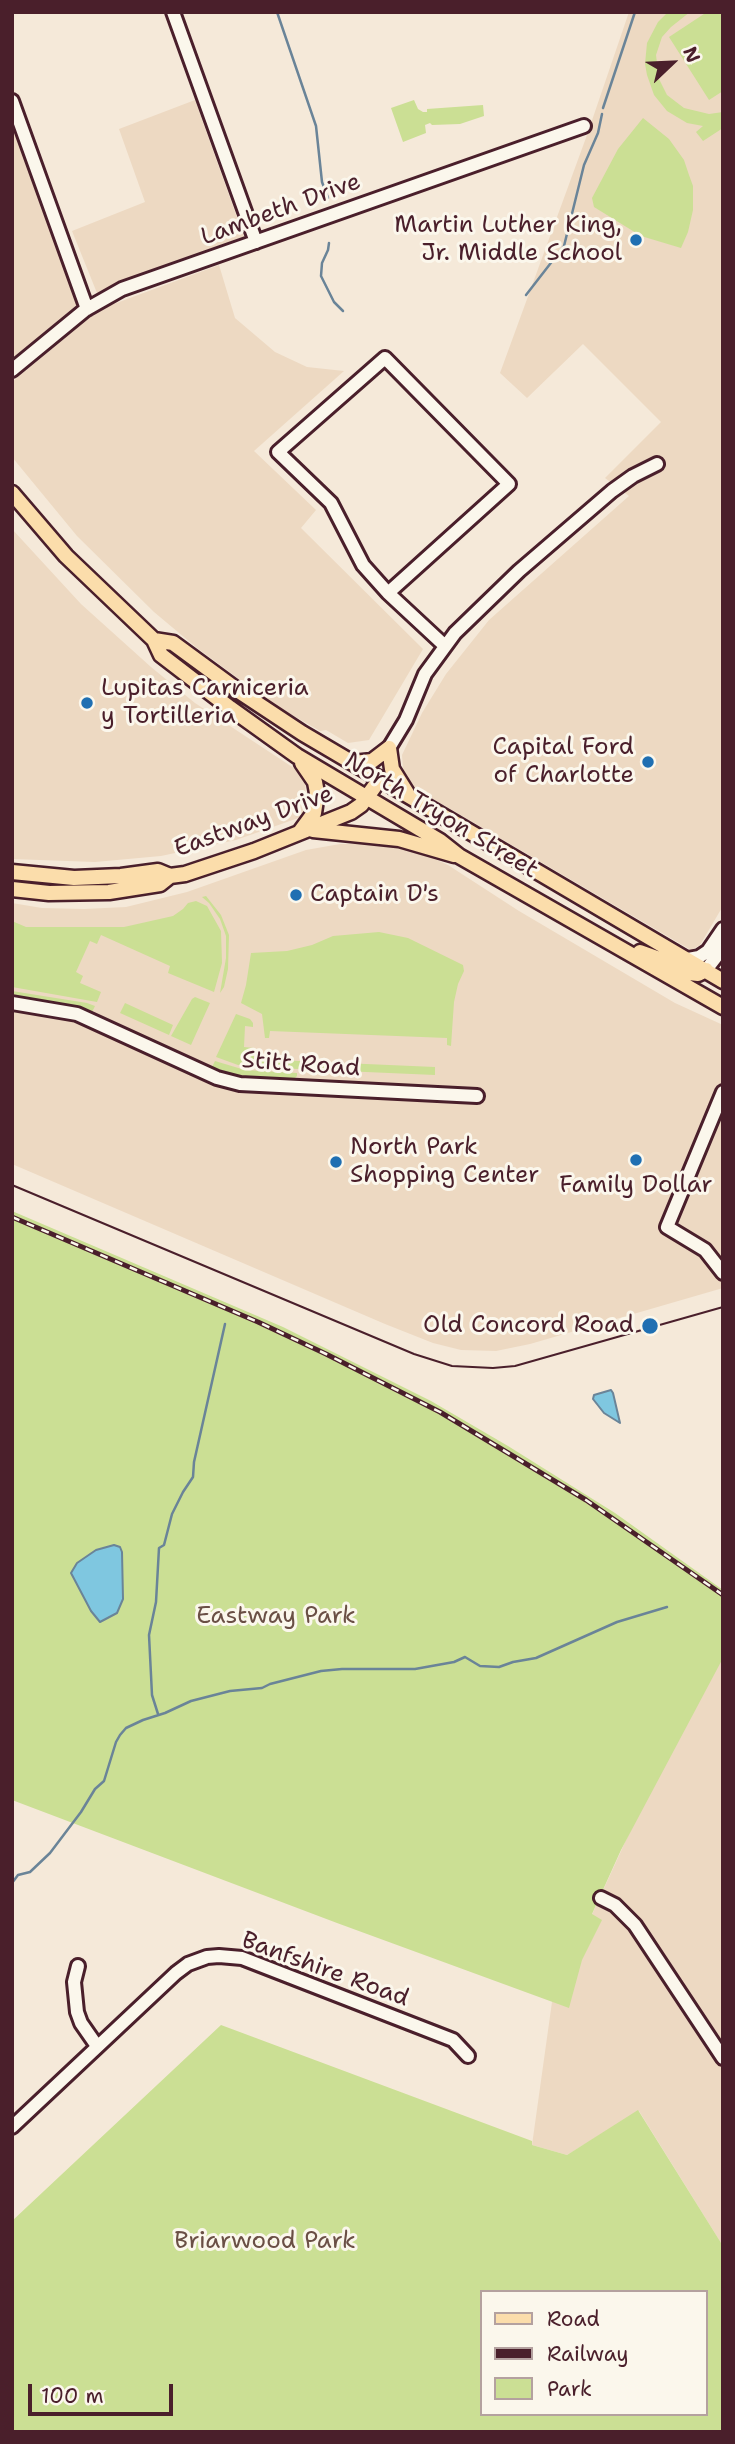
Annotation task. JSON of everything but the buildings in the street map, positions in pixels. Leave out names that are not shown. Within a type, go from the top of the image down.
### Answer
[{"type":"main road","name":"North Tryon Street","points":[[12,493],[66,556],[154,640],[161,655],[297,756],[440,841],[459,856],[723,1007]]},
{"type":"main road","name":"North Tryon Street","points":[[154,640],[173,643],[277,718],[723,981]]},
{"type":"main road","points":[[352,763],[372,761],[389,748],[392,769],[410,796]]},
{"type":"main road","points":[[297,756],[314,782],[317,793],[314,813],[303,831],[399,839],[459,856]]},
{"type":"main road","name":"Eastway Drive","points":[[12,872],[74,878],[158,871],[170,876],[186,874],[351,812],[366,799],[380,779]]},
{"type":"main road","name":"Eastway Drive","points":[[12,889],[49,893],[109,892],[160,884],[170,876]]},
{"type":"main road","points":[[606,940],[668,962],[689,973],[698,974],[706,970]]},
{"type":"street","points":[[173,12],[256,242]]},
{"type":"street","points":[[12,101],[87,309]]},
{"type":"street","name":"Lambeth Drive","points":[[12,370],[87,309],[122,289],[584,126]]},
{"type":"street","points":[[388,593],[509,484],[385,358],[278,452],[331,503],[363,565],[388,593],[445,646]]},
{"type":"street","points":[[389,748],[406,720],[425,674],[455,633],[519,571],[612,491],[657,464]]},
{"type":"street","points":[[688,959],[699,957],[708,951],[723,929]]},
{"type":"street","points":[[706,970],[723,948]]},
{"type":"street","name":"Stitt Road","points":[[12,1003],[77,1014],[217,1078],[240,1084],[477,1096]]},
{"type":"street","points":[[723,1092],[667,1227],[705,1250],[723,1273]]},
{"type":"street","points":[[601,1898],[615,1905],[635,1925],[723,2057]]},
{"type":"street","name":"Banfshire Road","points":[[12,2127],[182,1969],[207,1957],[242,1958],[442,2035],[457,2043],[468,2056]]},
{"type":"street","points":[[78,1966],[74,1982],[77,2012],[81,2023],[97,2046]]},
{"type":"shaded area","points":[[629,12],[723,12],[723,906],[700,945],[691,950],[404,782],[402,755],[422,713],[446,674],[489,620],[629,496],[605,478],[661,422],[583,344],[527,398],[500,373]]},
{"type":"shaded area","points":[[195,100],[244,237],[119,282],[97,293],[72,231],[145,202],[119,129]]},
{"type":"shaded area","points":[[12,124],[78,304],[12,359]]},
{"type":"shaded area","points":[[219,265],[235,318],[275,352],[307,367],[344,371],[254,451],[316,510],[301,528],[423,649],[369,740],[348,743],[326,730],[320,731],[273,704],[197,648],[154,612],[77,536],[12,457],[12,382],[89,318],[111,305]]},
{"type":"shaded area","points":[[12,529],[81,604],[151,667],[195,703],[306,776],[304,816],[236,840],[161,856],[95,862],[12,859]]},
{"type":"shaded area","points":[[340,844],[379,844],[417,851],[448,865],[519,911],[675,1003],[723,1025],[723,1288],[530,1344],[496,1351],[461,1350],[433,1343],[385,1324],[12,1164],[12,903],[42,908],[126,907],[187,892],[306,850]]},
{"type":"shaded area","points":[[723,1628],[723,2246],[639,2111],[567,2155],[532,2145],[552,2002]]},
{"type":"green space","points":[[668,12],[690,12],[662,37],[656,55],[659,79],[667,95],[684,108],[709,114],[723,112],[723,128],[703,141],[696,132],[703,126],[687,123],[667,111],[654,95],[647,75],[647,43],[658,22]]},
{"type":"green space","points":[[707,12],[723,12],[723,91],[709,100],[669,37]]},
{"type":"green space","points":[[414,100],[418,109],[423,112],[427,112],[427,109],[483,105],[484,116],[460,124],[430,123],[425,125],[426,133],[403,142],[391,108]]},
{"type":"green space","points":[[643,118],[669,139],[684,160],[693,186],[693,210],[681,248],[641,236],[594,207],[592,198],[618,149]]},
{"type":"green space","points":[[206,896],[221,915],[229,935],[228,969],[220,993],[226,958],[226,936],[220,919],[202,897]]},
{"type":"green space","points":[[196,901],[207,906],[221,931],[222,963],[214,992],[168,973],[170,966],[101,935],[97,944],[90,941],[76,972],[83,976],[80,983],[101,992],[97,1002],[12,987],[12,921],[26,927],[124,927],[173,916],[188,903]]},
{"type":"green space","points":[[379,932],[408,938],[463,965],[464,971],[454,1002],[451,1046],[447,1045],[447,1038],[270,1031],[269,1038],[265,1038],[262,1014],[241,1003],[251,953],[287,951],[333,936]]},
{"type":"green space","points":[[12,991],[95,1006],[92,1012],[73,1005],[19,997],[12,995]]},
{"type":"green space","points":[[195,997],[210,1003],[191,1045],[171,1036]]},
{"type":"green space","points":[[125,1003],[173,1025],[169,1035],[120,1013]]},
{"type":"green space","points":[[236,1014],[250,1019],[253,1023],[253,1027],[245,1026],[244,1047],[254,1048],[254,1067],[238,1065],[216,1057]]},
{"type":"green space","points":[[257,1059],[340,1063],[340,1071],[257,1067]]},
{"type":"green space","points":[[215,1061],[245,1070],[297,1073],[297,1076],[293,1080],[236,1075],[212,1067]]},
{"type":"green space","points":[[343,1063],[435,1067],[435,1075],[343,1071]]},
{"type":"green space","name":"Eastway Park","points":[[12,1211],[283,1327],[431,1401],[615,1513],[723,1590],[723,1658],[621,1850],[592,1914],[602,1920],[582,1960],[569,2008],[12,1800]]},
{"type":"green space","name":"Briarwood Park","points":[[221,2025],[532,2141],[532,2145],[567,2155],[638,2110],[723,2246],[723,2432],[12,2432],[12,2221]]},
{"type":"water","points":[[611,1390],[620,1423],[604,1413],[593,1399],[594,1395]]},
{"type":"water","points":[[114,1545],[120,1547],[122,1552],[123,1599],[117,1613],[100,1622],[91,1611],[71,1573],[77,1563],[96,1550]]},
{"type":"waterway","points":[[277,12],[316,126],[322,182],[328,198]]},
{"type":"waterway","points":[[603,108],[635,12]]},
{"type":"waterway","points":[[526,295],[564,246],[584,165],[598,133],[602,114]]},
{"type":"waterway","points":[[329,243],[321,276],[334,302],[343,311]]},
{"type":"waterway","points":[[158,1714],[152,1695],[149,1635],[156,1602],[159,1548],[164,1545],[172,1514],[193,1477],[225,1324]]},
{"type":"waterway","points":[[12,1883],[18,1875],[30,1872],[50,1853],[95,1789],[104,1781],[120,1735],[126,1728],[143,1720],[191,1701],[230,1691],[262,1688],[321,1671],[415,1669],[454,1662],[465,1657],[480,1666],[499,1667],[536,1658],[617,1622],[667,1607]]},
{"type":"tram line","points":[[12,1185],[414,1354],[452,1366],[515,1366],[723,1307]]},
{"type":"railway","points":[[12,1217],[258,1322],[440,1412],[586,1500],[723,1595]]},
{"type":"place","name":"Martin Luther King, Jr. Middle School","points":[[636,240]]},
{"type":"place","name":"Lupitas Carniceria y Tortilleria","points":[[87,703]]},
{"type":"place","name":"Capital Ford of Charlotte","points":[[648,762]]},
{"type":"place","name":"Captain D's","points":[[296,895]]},
{"type":"place","name":"Family Dollar","points":[[636,1160]]},
{"type":"place","name":"North Park Shopping Center","points":[[336,1162]]},
{"type":"place","name":"Old Concord Road","points":[[650,1326]]}]
